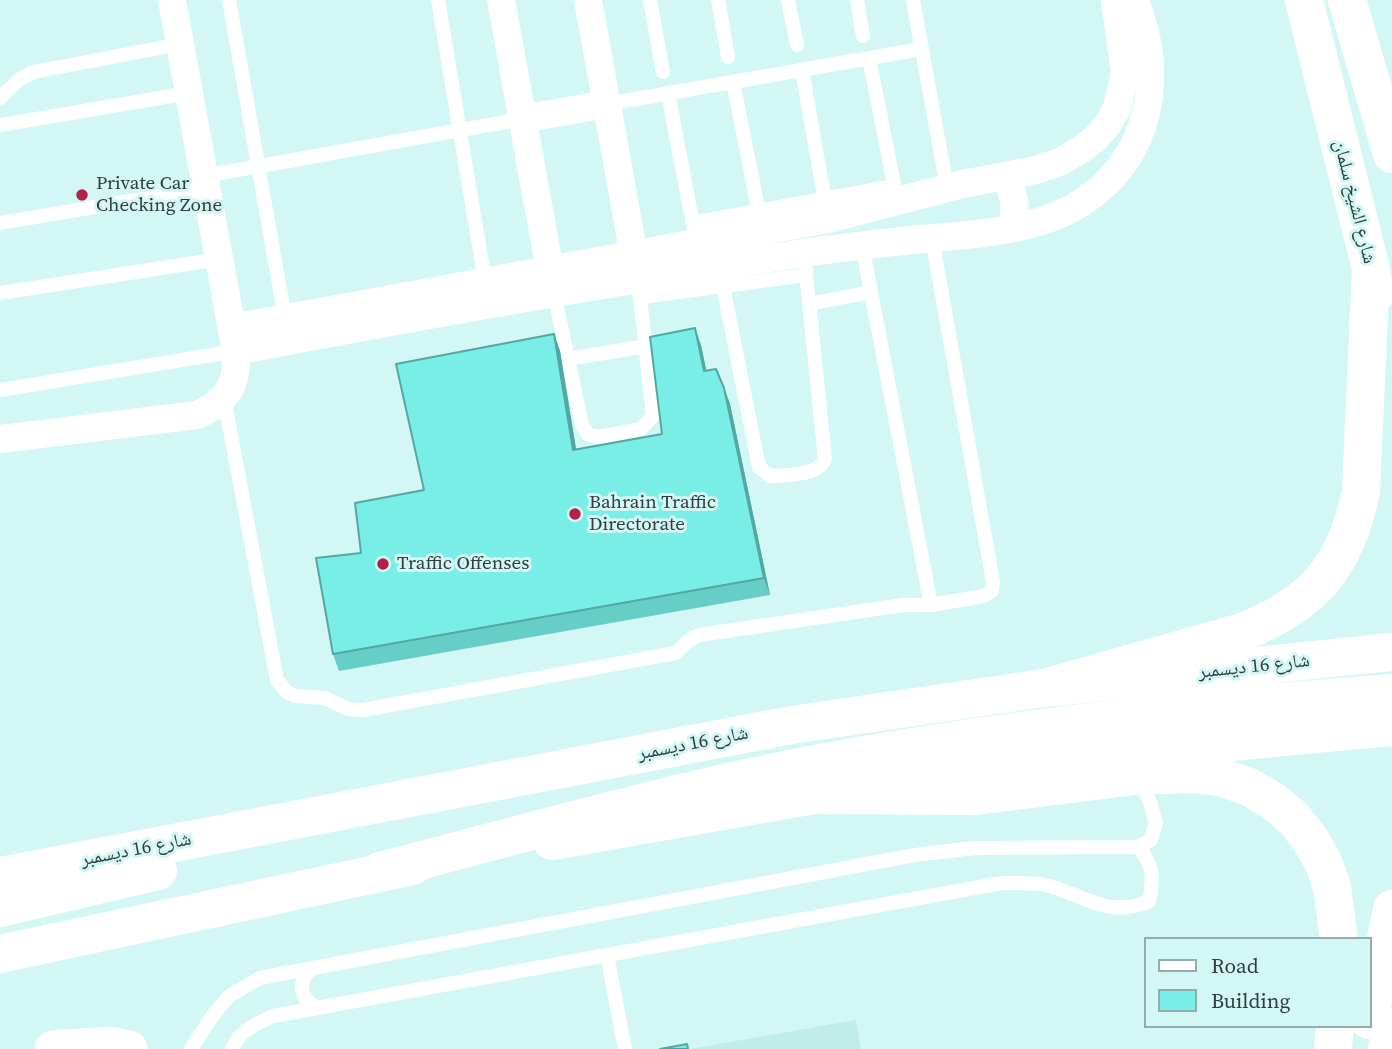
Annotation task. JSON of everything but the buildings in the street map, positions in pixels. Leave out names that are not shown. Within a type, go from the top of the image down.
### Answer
[{"type":"main road","name":"شارع الشيخ سلمان","points":[[1304,0],[1371,269],[1392,407]]},
{"type":"main road","points":[[1347,0],[1392,155]]},
{"type":"main road","points":[[1044,688],[1242,632],[1268,622],[1292,608],[1314,590],[1332,569],[1346,545],[1356,519],[1361,491],[1371,269]]},
{"type":"main road","name":"شارع 16 ديسمبر","points":[[0,876],[792,725],[1044,688],[1392,652]]},
{"type":"main road","points":[[380,872],[608,812],[799,767],[940,743],[1259,702],[1392,693]]},
{"type":"main road","points":[[0,954],[380,872],[814,795],[1122,750],[1392,727]]},
{"type":"main road","points":[[814,795],[976,796],[1135,776],[1197,774],[1224,778],[1273,801],[1294,819],[1310,839],[1323,862],[1332,887],[1339,937]]},
{"type":"main road","points":[[0,908],[242,851],[284,835],[310,817]]},
{"type":"main road","points":[[1371,1010],[1392,909]]},
{"type":"main road","points":[[1387,1049],[1392,1027]]},
{"type":"main road","points":[[1332,1049],[1335,1028]]},
{"type":"main road","points":[[1363,1049],[1368,1028]]},
{"type":"street","points":[[0,439],[197,415],[212,409],[224,398],[233,384],[237,368],[234,339],[172,0]]},
{"type":"street","points":[[501,0],[552,281]]},
{"type":"street","points":[[589,0],[638,276]]},
{"type":"street","points":[[638,276],[694,233],[760,221],[800,223],[826,209],[1036,170],[1059,162],[1082,149],[1108,124],[1117,108],[1125,73],[1115,0]]},
{"type":"street","points":[[234,339],[285,318],[387,311],[485,281],[552,281],[638,276],[720,277],[805,264],[862,245],[973,235],[1039,221],[1079,204],[1102,188],[1135,144],[1145,119],[1152,81],[1145,30],[1134,0]]},
{"type":"street","points":[[522,119],[607,104]]},
{"type":"street","points":[[1004,176],[1014,196],[1016,207],[1012,228]]},
{"type":"street","points":[[800,223],[805,264]]},
{"type":"street","points":[[234,339],[552,281]]},
{"type":"street","points":[[54,1049],[110,1045],[129,1049]]},
{"type":"lane","points":[[229,0],[285,318]]},
{"type":"lane","points":[[438,0],[485,281]]},
{"type":"lane","points":[[650,0],[663,72]]},
{"type":"lane","points":[[718,0],[728,57]]},
{"type":"lane","points":[[788,0],[797,45]]},
{"type":"lane","points":[[857,0],[863,36]]},
{"type":"lane","points":[[913,0],[947,188]]},
{"type":"lane","points":[[0,98],[20,79],[34,72],[180,44]]},
{"type":"lane","points":[[607,104],[921,49]]},
{"type":"lane","points":[[869,58],[896,194]]},
{"type":"lane","points":[[733,82],[760,221],[826,209],[802,70]]},
{"type":"lane","points":[[0,125],[189,93]]},
{"type":"lane","points":[[668,93],[694,233]]},
{"type":"lane","points":[[0,223],[205,182],[258,166],[522,119]]},
{"type":"lane","points":[[224,398],[277,680],[287,692],[295,696],[325,698],[348,709],[363,710],[676,653],[688,640],[699,635],[984,596],[992,591],[993,587],[932,238]]},
{"type":"lane","points":[[862,245],[931,605]]},
{"type":"lane","points":[[0,293],[219,259]]},
{"type":"lane","points":[[720,277],[761,471],[770,476],[815,470],[823,465],[825,459],[805,264]]},
{"type":"lane","points":[[552,281],[584,430],[588,435],[598,437],[641,429],[653,416],[638,276]]},
{"type":"lane","points":[[809,304],[871,292]]},
{"type":"lane","points":[[0,390],[234,339]]},
{"type":"lane","points":[[568,359],[647,346]]},
{"type":"lane","points":[[191,1049],[213,1014],[229,996],[260,978],[915,855],[975,848],[1138,847],[1151,840],[1156,823],[1149,799],[1135,776]]},
{"type":"lane","points":[[232,1049],[236,1039],[253,1025],[273,1016],[1002,883],[1044,885],[1109,908],[1133,908],[1149,901],[1153,883],[1150,862],[1138,847]]},
{"type":"lane","points":[[607,955],[625,1049]]},
{"type":"lane","points":[[313,968],[302,981],[301,990],[304,998],[319,1008]]},
{"type":"shaded area","points":[[856,1020],[861,1049],[690,1049]]},
{"type":"place","name":"Private Car Checking Zone","points":[[82,195]]},
{"type":"place","name":"Bahrain Traffic Directorate","points":[[575,514]]},
{"type":"place","name":"Traffic Offenses","points":[[383,564]]}]
